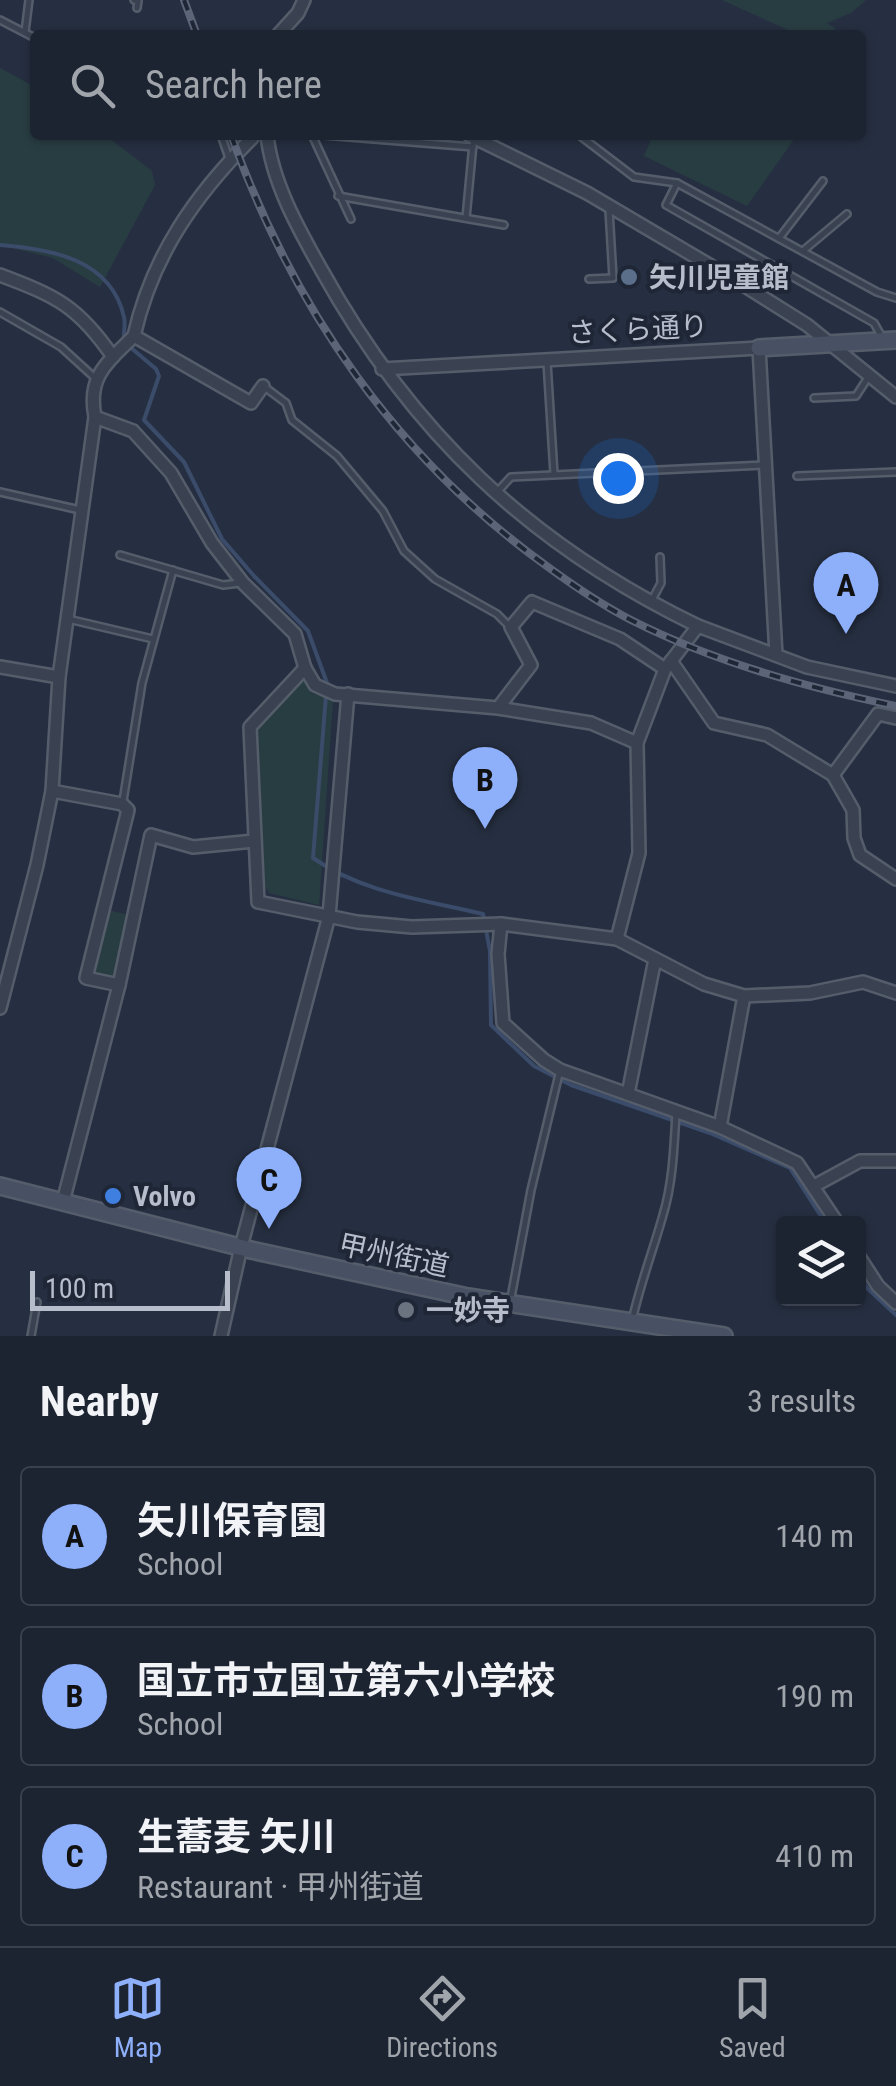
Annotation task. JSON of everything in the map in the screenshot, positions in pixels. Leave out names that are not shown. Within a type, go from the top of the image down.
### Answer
[{"type":"main road","name":"さくら通り","points":[[759,348],[890,340]]},
{"type":"main road","name":"甲州街道","points":[[0,1186],[241,1247],[510,1306],[724,1336]]},
{"type":"street","points":[[283,30],[304,0]]},
{"type":"street","points":[[0,1008],[38,865],[52,791],[59,676],[95,417],[90,394],[133,336],[167,243],[202,190],[247,140]]},
{"type":"street","points":[[267,140],[270,158],[301,232],[382,369],[432,430],[496,494],[567,550],[698,626],[807,667],[896,686]]},
{"type":"street","points":[[474,140],[608,205],[776,305],[896,396]]},
{"type":"street","points":[[0,274],[74,309],[117,353]]},
{"type":"street","points":[[133,336],[252,403],[264,386]]},
{"type":"street","points":[[759,348],[776,655]]},
{"type":"street","name":"さくら通り","points":[[382,369],[759,348]]},
{"type":"street","points":[[95,417],[133,431],[171,474],[212,543],[243,583],[295,634],[315,686],[342,694],[498,708],[591,723],[637,744]]},
{"type":"street","points":[[498,708],[531,665],[510,627],[532,602],[620,638],[668,665],[714,724],[767,736],[833,774],[853,810],[854,838],[860,855],[896,879]]},
{"type":"street","points":[[617,939],[639,853],[637,744],[668,665],[698,626]]},
{"type":"street","points":[[0,667],[59,676]]},
{"type":"street","points":[[305,668],[250,728],[258,902],[412,928],[490,924],[617,939],[704,984],[744,996],[810,993],[863,982],[896,992]]},
{"type":"street","points":[[221,1336],[329,916],[342,694]]},
{"type":"street","points":[[833,774],[878,714],[896,718]]},
{"type":"street","points":[[52,791],[122,804],[128,810],[86,978],[119,984]]},
{"type":"street","points":[[63,1202],[119,984],[151,834],[193,846],[254,841]]},
{"type":"street","points":[[490,924],[498,954],[503,1023],[544,1060],[560,1072],[628,1094],[675,1118],[720,1127],[797,1163],[833,1216]]},
{"type":"street","points":[[628,1094],[655,959]]},
{"type":"street","points":[[720,1127],[744,996]]},
{"type":"street","points":[[814,1186],[860,1161],[896,1161]]},
{"type":"street","points":[[866,1267],[896,1303]]},
{"type":"lane","points":[[25,32],[29,0]]},
{"type":"lane","points":[[0,20],[30,35]]},
{"type":"lane","points":[[223,140],[230,161]]},
{"type":"lane","points":[[314,140],[351,219]]},
{"type":"lane","points":[[466,218],[472,140]]},
{"type":"lane","points":[[586,140],[634,177],[677,184],[896,298]]},
{"type":"lane","points":[[780,237],[824,181]]},
{"type":"lane","points":[[677,184],[666,205],[874,323],[890,340]]},
{"type":"lane","points":[[338,196],[504,225]]},
{"type":"lane","points":[[589,279],[613,278],[608,205]]},
{"type":"lane","points":[[804,250],[847,214]]},
{"type":"lane","points":[[0,312],[60,347],[97,380]]},
{"type":"lane","points":[[547,359],[554,474]]},
{"type":"lane","points":[[814,398],[856,396],[869,376]]},
{"type":"lane","points":[[264,386],[286,403],[292,420],[337,456],[383,511],[404,551],[436,580],[497,614],[510,627]]},
{"type":"lane","points":[[496,494],[510,477],[765,465]]},
{"type":"lane","points":[[796,476],[896,472]]},
{"type":"lane","points":[[0,492],[82,511]]},
{"type":"lane","points":[[120,555],[223,584],[243,583]]},
{"type":"lane","points":[[651,602],[661,583],[660,557]]},
{"type":"lane","points":[[122,804],[153,639],[173,570]]},
{"type":"lane","points":[[66,618],[153,639]]},
{"type":"lane","points":[[510,1306],[531,1190],[560,1072]]},
{"type":"lane","points":[[632,1324],[640,1282],[664,1212],[675,1118]]},
{"type":"lane","points":[[31,1336],[37,1302]]},
{"type":"green space","points":[[722,0],[866,0],[851,13],[827,23],[834,30],[788,30]]},
{"type":"green space","points":[[0,68],[30,84],[30,140],[112,140],[152,171],[155,185],[100,287],[53,258],[0,245]]},
{"type":"green space","points":[[651,140],[793,140],[747,206],[644,156]]},
{"type":"green space","points":[[304,675],[311,693],[333,700],[319,905],[269,893],[265,886],[257,727]]},
{"type":"green space","points":[[108,910],[129,915],[113,980],[93,976]]},
{"type":"waterway","points":[[0,245],[58,254],[92,270],[117,297],[125,320],[124,340]]},
{"type":"waterway","points":[[130,347],[159,376],[144,420],[184,462],[222,539],[308,631],[327,683],[313,858],[373,887],[483,914],[490,951],[491,1025],[534,1066],[571,1085],[710,1133],[790,1168],[821,1216]]},
{"type":"waterway","points":[[866,1287],[896,1315]]},
{"type":"railway","points":[[184,0],[195,30]]},
{"type":"railway","points":[[233,140],[285,260],[356,375],[443,478],[494,525],[588,595],[662,635],[760,672],[896,706]]},
{"type":"place","name":"矢川児童館","points":[[629,277]]},
{"type":"place","name":"矢川保育園","points":[[846,634]]},
{"type":"place","name":"国立市立国立第六小学校","points":[[485,829]]},
{"type":"place","name":"Volvo","points":[[113,1196]]},
{"type":"place","name":"生蕎麦 矢川","points":[[269,1229]]},
{"type":"place","name":"一妙寺","points":[[406,1310]]}]
